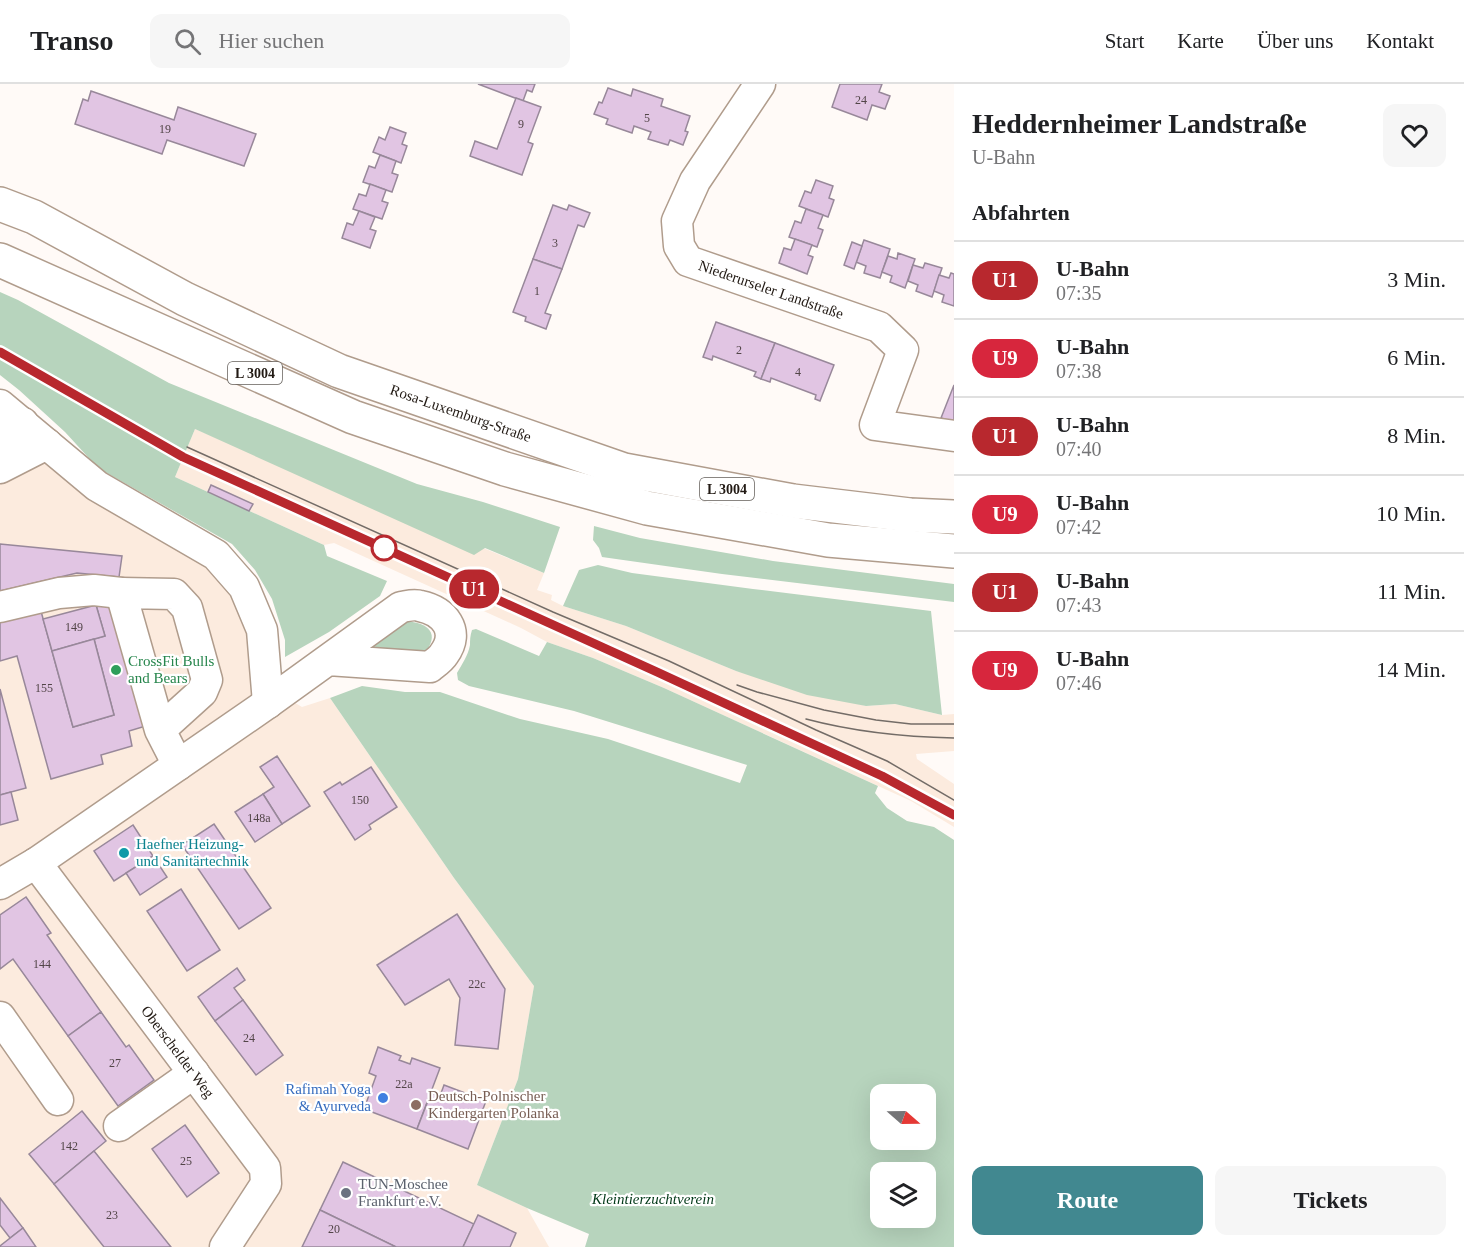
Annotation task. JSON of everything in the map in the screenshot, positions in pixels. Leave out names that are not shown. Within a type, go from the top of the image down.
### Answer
[{"type":"highway","points":[[0,199],[34,218]]},
{"type":"highway","name":"Rosa-Luxemburg-Straße","points":[[0,204],[34,218],[185,299],[339,371],[624,470],[793,501],[954,518]]},
{"type":"highway","name":"L 3004","points":[[3,262],[353,417],[505,469],[646,508],[828,540],[954,551]]},
{"type":"street","name":"Niederurseler Landstraße","points":[[760,84],[695,181],[677,221],[679,246],[688,261],[879,327],[903,350],[875,424],[954,436]]},
{"type":"street","points":[[0,405],[97,486],[216,555],[244,587],[262,630],[268,703]]},
{"type":"street","points":[[0,444],[23,423]]},
{"type":"street","points":[[0,468],[48,444]]},
{"type":"street","points":[[0,607],[58,593],[94,590],[174,594],[187,608],[207,680],[202,692],[160,730]]},
{"type":"street","points":[[121,593],[160,730],[178,765]]},
{"type":"street","points":[[0,884],[36,863],[328,660]]},
{"type":"street","name":"Oberschelder Weg","points":[[36,863],[265,1168],[266,1184],[225,1247]]},
{"type":"street","points":[[0,1017],[58,1100]]},
{"type":"street","points":[[119,1126],[194,1073]]},
{"type":"shaded area","points":[[0,424],[207,564],[225,583],[243,615],[263,684],[302,707],[330,698],[454,878],[534,986],[518,1079],[477,1185],[527,1208],[549,1247],[0,1247]]},
{"type":"shaded area","points":[[195,429],[544,573],[537,590],[552,595],[551,600],[563,606],[626,626],[736,671],[866,706],[895,704],[942,715],[954,714],[954,751],[916,754],[917,759],[954,784],[954,827],[911,801],[664,688],[593,658],[547,642],[334,543],[324,545],[175,477]]},
{"type":"green space","points":[[0,292],[169,383],[417,484],[560,527],[544,573],[485,548],[474,555],[195,429],[175,477],[324,545],[327,556],[387,581],[380,596],[329,632],[285,657],[285,640],[272,599],[255,570],[232,544],[98,468],[65,432],[0,375]]},
{"type":"green space","points":[[594,526],[640,538],[773,561],[954,584],[954,602],[602,557],[593,540]]},
{"type":"green space","points":[[598,565],[632,573],[931,611],[942,715],[895,704],[866,706],[807,695],[736,671],[626,626],[563,606],[579,570]]},
{"type":"green space","points":[[406,621],[420,624],[430,630],[431,640],[424,654],[365,648]]},
{"type":"green space","name":"Kleintierzuchtverein","points":[[476,629],[539,656],[547,642],[593,658],[878,786],[875,793],[887,808],[907,821],[934,827],[954,840],[954,1247],[585,1247],[589,1234],[477,1185],[518,1079],[534,986],[454,878],[330,698],[362,686],[405,692],[440,692],[520,719],[608,739],[740,783],[747,765],[574,711],[469,686],[458,680],[457,673],[468,653],[472,630]]},
{"type":"building","points":[[478,84],[535,84],[532,92],[527,90],[523,101]]},
{"type":"building","points":[[840,84],[882,84],[879,92],[890,96],[885,109],[872,105],[867,120],[832,107]]},
{"type":"building","points":[[608,88],[631,96],[633,89],[663,99],[661,106],[690,116],[685,131],[688,132],[683,145],[670,140],[668,145],[648,139],[651,132],[634,126],[632,133],[606,124],[608,119],[594,114],[599,102],[602,103]]},
{"type":"building","points":[[91,91],[174,120],[178,107],[256,134],[244,166],[167,140],[162,154],[75,124],[83,99],[88,101]]},
{"type":"building","points":[[516,98],[541,107],[528,142],[533,144],[522,175],[470,156],[475,141],[497,149]]},
{"type":"building","points":[[390,127],[406,133],[402,144],[407,146],[401,163],[373,152],[379,137],[385,140]]},
{"type":"building","points":[[380,155],[396,161],[392,173],[398,175],[392,192],[363,182],[369,166],[375,168]]},
{"type":"building","points":[[816,180],[833,186],[829,198],[834,200],[828,217],[799,206],[805,191],[811,193]]},
{"type":"building","points":[[370,184],[386,190],[382,201],[388,203],[382,219],[353,209],[359,194],[366,196]]},
{"type":"building","points":[[553,205],[567,210],[569,205],[590,213],[584,227],[578,225],[562,269],[533,259]]},
{"type":"building","points":[[806,209],[823,215],[818,228],[823,230],[817,247],[789,237],[795,221],[801,223]]},
{"type":"building","points":[[359,211],[375,217],[370,229],[376,231],[370,248],[342,238],[347,223],[353,225]]},
{"type":"building","points":[[795,239],[812,245],[808,255],[813,257],[807,274],[779,263],[784,248],[791,250]]},
{"type":"building","points":[[864,240],[890,249],[880,278],[864,273],[866,266],[856,262]]},
{"type":"building","points":[[852,242],[862,246],[854,269],[844,265]]},
{"type":"building","points":[[898,253],[915,259],[905,288],[890,282],[892,276],[882,272],[888,256],[897,259]]},
{"type":"building","points":[[533,259],[562,269],[545,313],[551,315],[546,329],[525,321],[526,317],[513,312]]},
{"type":"building","points":[[925,263],[942,268],[932,297],[916,291],[918,285],[908,281],[913,265],[923,268]]},
{"type":"building","points":[[951,273],[954,274],[954,306],[942,302],[944,295],[934,291],[939,275],[949,278]]},
{"type":"building","points":[[716,322],[775,343],[761,379],[754,376],[756,372],[713,356],[712,360],[703,357]]},
{"type":"building","points":[[775,343],[834,365],[820,401],[815,399],[816,395],[771,378],[770,382],[761,379]]},
{"type":"building","points":[[954,385],[954,422],[941,418]]},
{"type":"building","points":[[211,485],[253,504],[249,511],[208,492]]},
{"type":"building","points":[[0,544],[122,556],[119,577],[77,573],[0,591]]},
{"type":"building","points":[[115,600],[149,725],[129,731],[132,746],[101,755],[103,764],[51,779],[17,656],[0,661],[0,614],[39,604],[73,727],[114,715],[94,639],[105,636],[96,605]]},
{"type":"building","points":[[96,605],[105,636],[52,651],[43,619]]},
{"type":"building","points":[[94,639],[114,715],[73,727],[52,651]]},
{"type":"building","points":[[0,689],[26,788],[0,795]]},
{"type":"building","points":[[277,756],[310,806],[282,824],[263,794],[274,787],[260,767]]},
{"type":"building","points":[[371,767],[397,807],[369,825],[371,829],[355,840],[324,792],[340,782],[342,785]]},
{"type":"building","points":[[11,792],[18,820],[0,825],[0,795]]},
{"type":"building","points":[[263,794],[282,824],[255,842],[235,812]]},
{"type":"building","points":[[214,824],[271,908],[239,929],[182,845]]},
{"type":"building","name":"Haefner Heizung- und Sanitärtechnik","points":[[133,825],[153,856],[114,881],[94,851]]},
{"type":"building","points":[[153,856],[167,877],[140,895],[126,873]]},
{"type":"building","points":[[181,889],[220,950],[187,971],[147,911]]},
{"type":"building","points":[[26,897],[51,933],[47,935],[101,1012],[68,1036],[13,959],[0,969],[0,915]]},
{"type":"building","points":[[457,914],[505,989],[498,1049],[455,1045],[460,998],[449,979],[405,1005],[377,965]]},
{"type":"building","points":[[237,968],[245,980],[234,988],[243,1000],[215,1021],[198,997]]},
{"type":"building","points":[[243,1000],[283,1055],[256,1075],[215,1021]]},
{"type":"building","points":[[101,1012],[154,1080],[118,1106],[68,1036]]},
{"type":"building","points":[[378,1047],[401,1056],[399,1060],[410,1064],[412,1058],[440,1068],[417,1129],[364,1109],[376,1076],[369,1073]]},
{"type":"building","points":[[444,1085],[486,1101],[468,1149],[417,1129],[431,1093],[440,1096]]},
{"type":"building","points":[[82,1111],[106,1141],[54,1184],[29,1154]]},
{"type":"building","points":[[185,1125],[219,1173],[187,1197],[152,1149]]},
{"type":"building","points":[[94,1151],[171,1247],[104,1247],[54,1184]]},
{"type":"building","points":[[343,1162],[474,1224],[463,1247],[396,1247],[320,1210]]},
{"type":"building","points":[[0,1198],[23,1228],[10,1238],[0,1225]]},
{"type":"building","points":[[320,1210],[396,1247],[302,1247]]},
{"type":"building","points":[[478,1215],[516,1233],[510,1247],[463,1247]]},
{"type":"building","points":[[23,1228],[36,1247],[0,1247],[0,1246]]},
{"type":"tram line","points":[[187,447],[553,612],[669,661],[887,761],[954,800]]},
{"type":"tram line","points":[[183,457],[882,776],[954,815]]},
{"type":"tram line","points":[[737,685],[824,710],[876,720],[911,724],[954,724]]},
{"type":"tram line","points":[[806,719],[880,733],[954,738]]},
{"type":"metro line","name":"U1","points":[[0,352],[183,457],[882,776],[954,815]]},
{"type":"place","name":"CrossFit Bulls and Bears","points":[[116,670]]},
{"type":"place","name":"Haefner Heizung- und Sanitärtechnik","points":[[124,853]]},
{"type":"place","name":"Rafimah Yoga & Ayurveda","points":[[383,1098]]},
{"type":"place","name":"Deutsch-Polnischer Kindergarten Polanka","points":[[416,1105]]},
{"type":"place","name":"TUN-Moschee Frankfurt e.V.","points":[[346,1193]]}]
